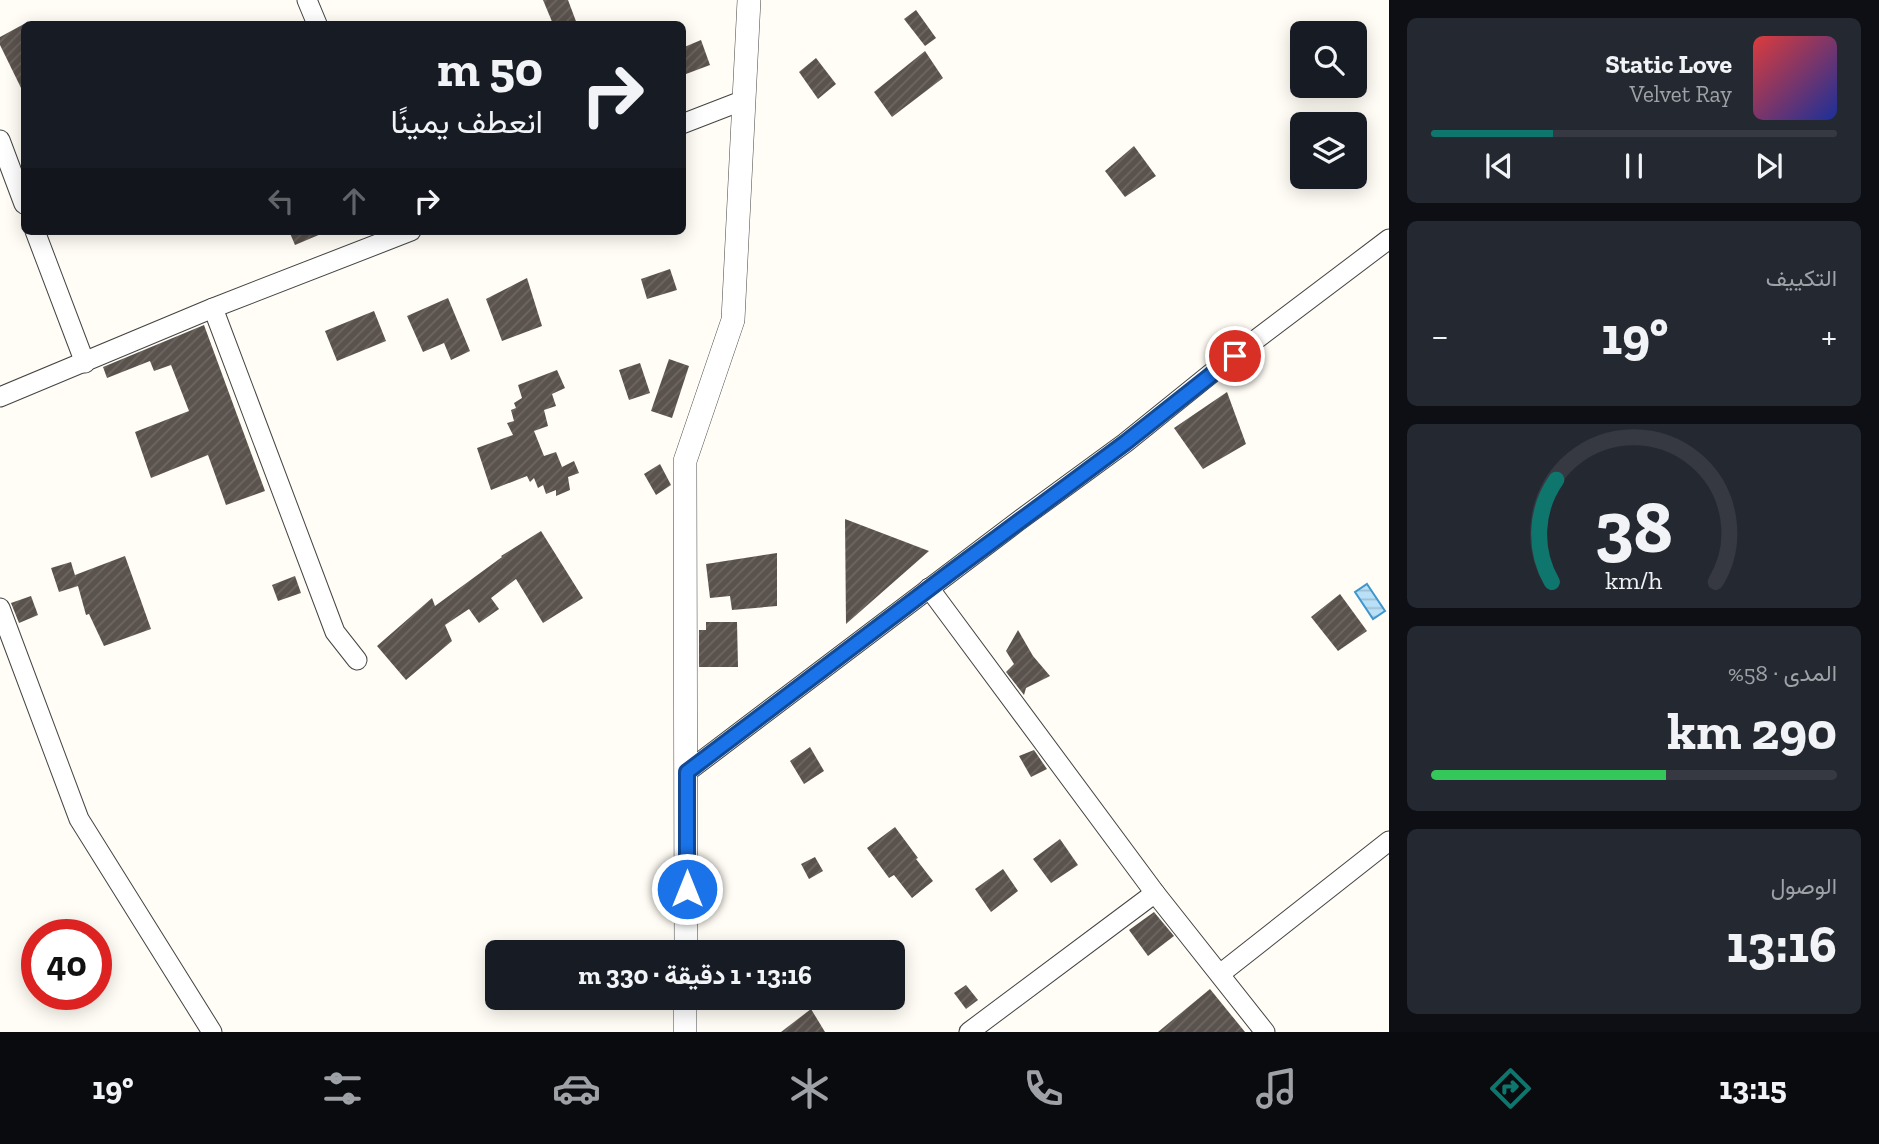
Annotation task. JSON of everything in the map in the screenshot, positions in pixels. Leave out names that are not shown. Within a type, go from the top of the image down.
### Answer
[{"type":"street","points":[[307,0],[316,21]]},
{"type":"street","points":[[686,940],[685,461],[733,320],[749,0]]},
{"type":"street","points":[[686,122],[744,100]]},
{"type":"street","points":[[0,140],[21,196]]},
{"type":"street","points":[[37,235],[85,363]]},
{"type":"street","points":[[0,397],[395,235]]},
{"type":"street","points":[[687,772],[1125,443],[1213,372],[1389,239]]},
{"type":"street","points":[[213,308],[335,632],[357,660]]},
{"type":"street","points":[[929,588],[1155,893],[1265,1032]]},
{"type":"street","points":[[0,608],[79,820],[212,1032]]},
{"type":"street","points":[[1220,974],[1389,841]]},
{"type":"street","points":[[969,1032],[1155,893]]},
{"type":"street","points":[[685,1010],[685,1032]]},
{"type":"water","points":[[1367,584],[1385,611],[1373,619],[1355,592]]},
{"type":"building","points":[[543,0],[568,0],[576,21],[552,21]]},
{"type":"building","points":[[916,10],[936,38],[925,46],[904,19]]},
{"type":"building","points":[[21,26],[21,88],[0,45],[0,37]]},
{"type":"building","points":[[701,40],[710,65],[686,74],[686,46]]},
{"type":"building","points":[[925,51],[943,78],[892,117],[874,92]]},
{"type":"building","points":[[816,58],[836,84],[818,99],[799,72]]},
{"type":"building","points":[[1134,146],[1156,176],[1125,197],[1105,171]]},
{"type":"building","points":[[291,235],[319,235],[295,245]]},
{"type":"building","points":[[670,269],[677,290],[647,299],[641,279]]},
{"type":"building","points":[[527,278],[542,326],[502,341],[486,299]]},
{"type":"building","points":[[448,298],[470,351],[451,360],[444,343],[423,352],[407,316]]},
{"type":"building","points":[[374,311],[386,341],[337,361],[325,331]]},
{"type":"building","points":[[204,325],[265,491],[226,505],[208,455],[151,478],[135,432],[189,411],[171,365],[154,371],[150,361],[107,378],[103,367]]},
{"type":"building","points":[[669,359],[689,366],[672,418],[651,411]]},
{"type":"building","points":[[640,363],[650,393],[629,400],[619,370]]},
{"type":"building","points":[[557,370],[565,388],[552,394],[556,406],[544,410],[548,426],[534,431],[544,456],[556,452],[562,467],[574,461],[579,473],[568,477],[570,490],[556,496],[556,490],[546,494],[543,485],[538,488],[534,478],[530,482],[527,476],[491,490],[477,448],[513,435],[507,423],[514,421],[511,410],[516,408],[514,403],[522,398],[518,385]]},
{"type":"building","points":[[1227,392],[1246,444],[1203,469],[1174,428]]},
{"type":"building","points":[[660,464],[671,485],[656,495],[644,474]]},
{"type":"building","points":[[845,519],[929,551],[846,624]]},
{"type":"building","points":[[541,531],[583,598],[543,623],[516,579],[491,598],[499,609],[479,623],[469,609],[445,625],[452,641],[406,680],[377,646],[432,598],[435,606],[501,556]]},
{"type":"building","points":[[777,553],[777,606],[732,610],[730,596],[710,598],[706,564]]},
{"type":"building","points":[[125,556],[151,629],[104,646],[89,614],[86,615],[78,586],[59,592],[51,568],[71,562],[77,582],[75,575]]},
{"type":"building","points":[[295,576],[301,593],[278,601],[272,585]]},
{"type":"building","points":[[1340,594],[1367,631],[1338,651],[1311,617]]},
{"type":"building","points":[[31,596],[38,615],[19,623],[11,603]]},
{"type":"building","points":[[706,622],[737,622],[738,667],[699,667],[699,630],[706,630]]},
{"type":"building","points":[[1018,630],[1033,656],[1050,676],[1026,688],[1024,695],[1006,672],[1014,664],[1006,651]]},
{"type":"building","points":[[810,747],[824,771],[804,784],[790,761]]},
{"type":"building","points":[[1034,750],[1047,769],[1031,777],[1019,756]]},
{"type":"building","points":[[895,827],[933,881],[912,898],[894,875],[889,878],[867,848]]},
{"type":"building","points":[[1060,839],[1078,865],[1051,883],[1033,859]]},
{"type":"building","points":[[815,857],[823,871],[809,879],[801,864]]},
{"type":"building","points":[[1003,869],[1018,891],[991,912],[975,889]]},
{"type":"building","points":[[1154,912],[1174,936],[1148,956],[1129,930]]},
{"type":"building","points":[[966,985],[978,1000],[966,1009],[954,993]]},
{"type":"building","points":[[1210,989],[1245,1032],[1158,1032]]},
{"type":"building","points":[[812,1010],[825,1032],[781,1032]]},
{"type":"route","points":[[687,889],[687,772],[1125,443],[1235,356]]}]
